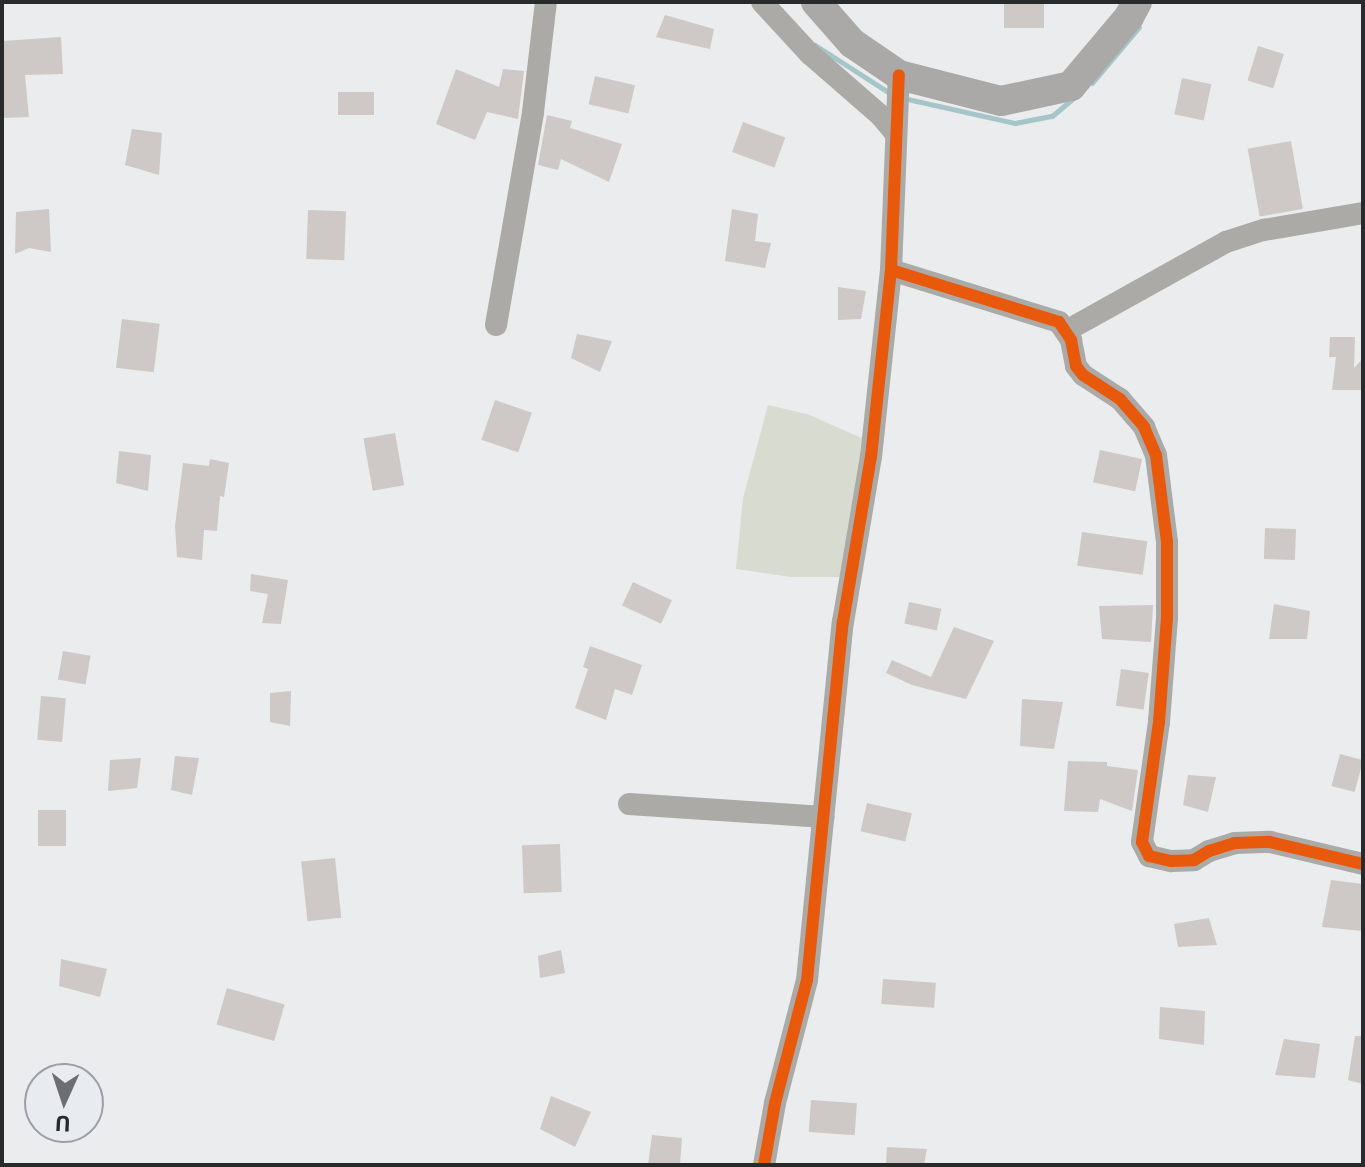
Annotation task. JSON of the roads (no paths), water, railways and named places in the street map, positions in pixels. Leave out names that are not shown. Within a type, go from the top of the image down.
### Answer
[{"type":"street","points":[[496,325],[533,112],[546,2]]},
{"type":"street","points":[[762,2],[810,54],[896,127]]},
{"type":"street","points":[[816,2],[852,43],[898,83],[1001,101],[1050,93],[1071,86],[1129,17],[1137,2]]},
{"type":"street","points":[[764,1165],[775,1103],[807,980],[843,622],[871,457],[891,270],[898,83]]},
{"type":"street","points":[[1066,331],[1226,242],[1264,230],[1363,213]]},
{"type":"street","points":[[891,270],[1059,322],[1066,331],[1076,366],[1083,375],[1128,406],[1144,427],[1156,455],[1167,542],[1167,618],[1159,722],[1142,842],[1149,856],[1171,861],[1194,860],[1235,843],[1270,842],[1363,864]]},
{"type":"street","points":[[629,804],[824,817]]},
{"type":"waterway","points":[[1092,83],[1139,27]]},
{"type":"waterway","points":[[815,45],[894,96]]},
{"type":"waterway","points":[[903,98],[1015,123],[1052,116],[1075,97]]}]
